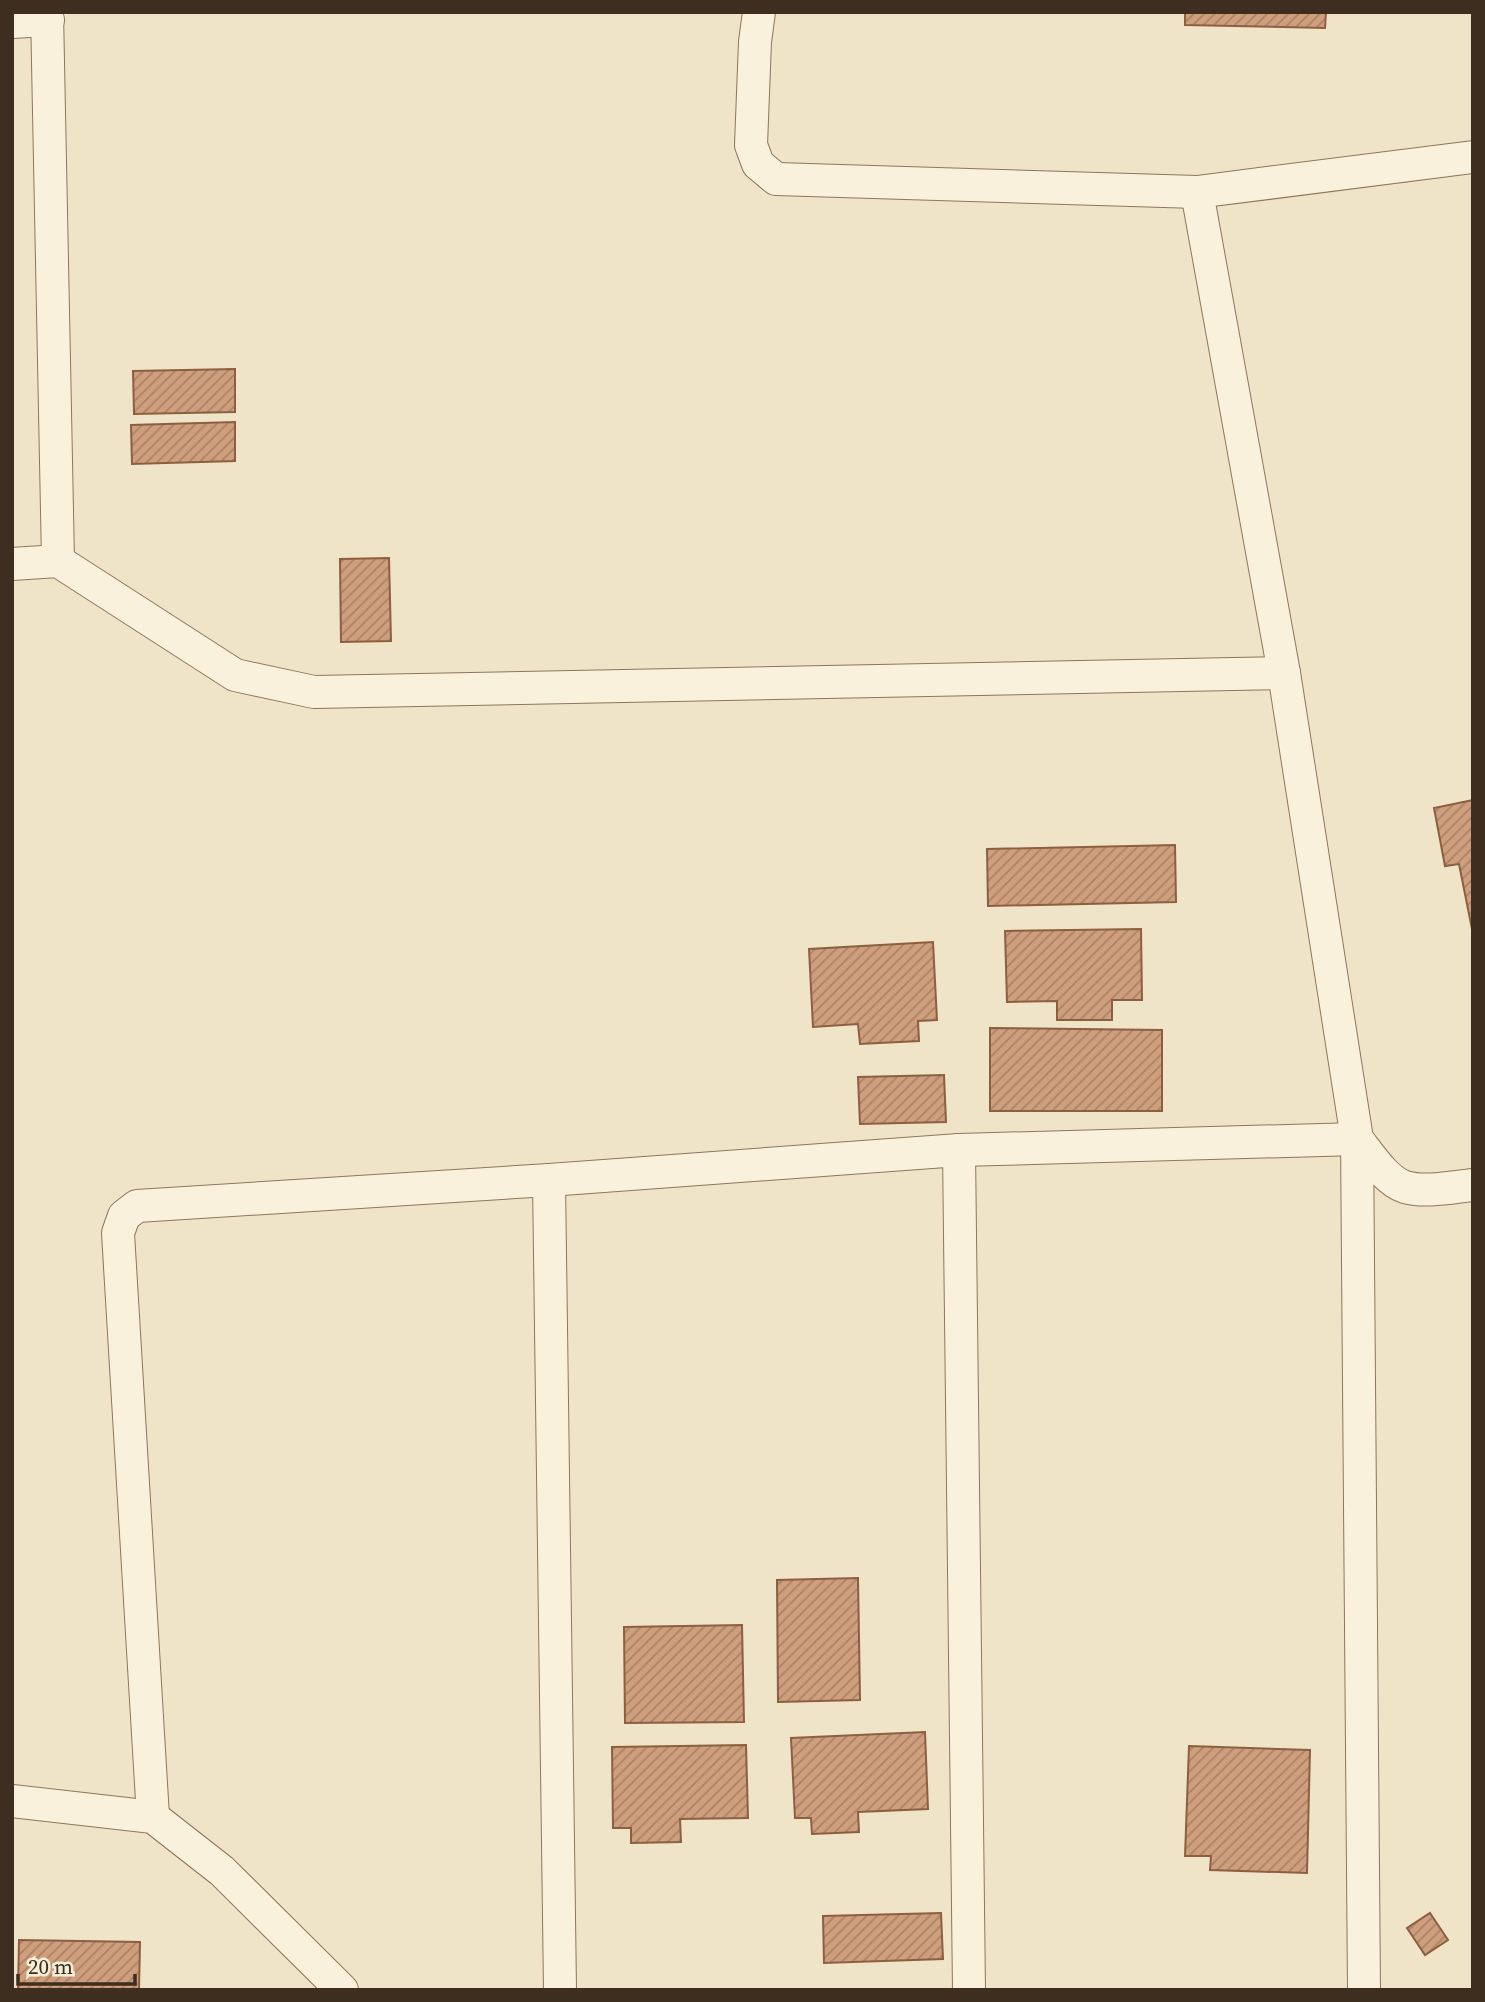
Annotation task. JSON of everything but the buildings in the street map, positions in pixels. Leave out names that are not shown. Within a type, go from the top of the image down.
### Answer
[{"type":"street","points":[[759,12],[755,42],[751,145],[758,164],[776,179],[1197,192],[1473,157]]},
{"type":"street","points":[[12,22],[48,16],[58,561]]},
{"type":"street","points":[[1197,192],[1284,673],[1357,1139],[1364,1990]]},
{"type":"street","points":[[12,564],[58,561],[236,675],[314,692],[1284,673]]},
{"type":"street","points":[[153,1817],[118,1233],[124,1216],[137,1206],[959,1150],[1357,1139]]},
{"type":"street","points":[[1357,1139],[1382,1171],[1404,1187],[1434,1189],[1473,1185]]},
{"type":"street","points":[[959,1150],[970,1990]]},
{"type":"street","points":[[549,1180],[561,1990]]},
{"type":"street","points":[[12,1801],[153,1817],[222,1871],[342,1990]]}]
